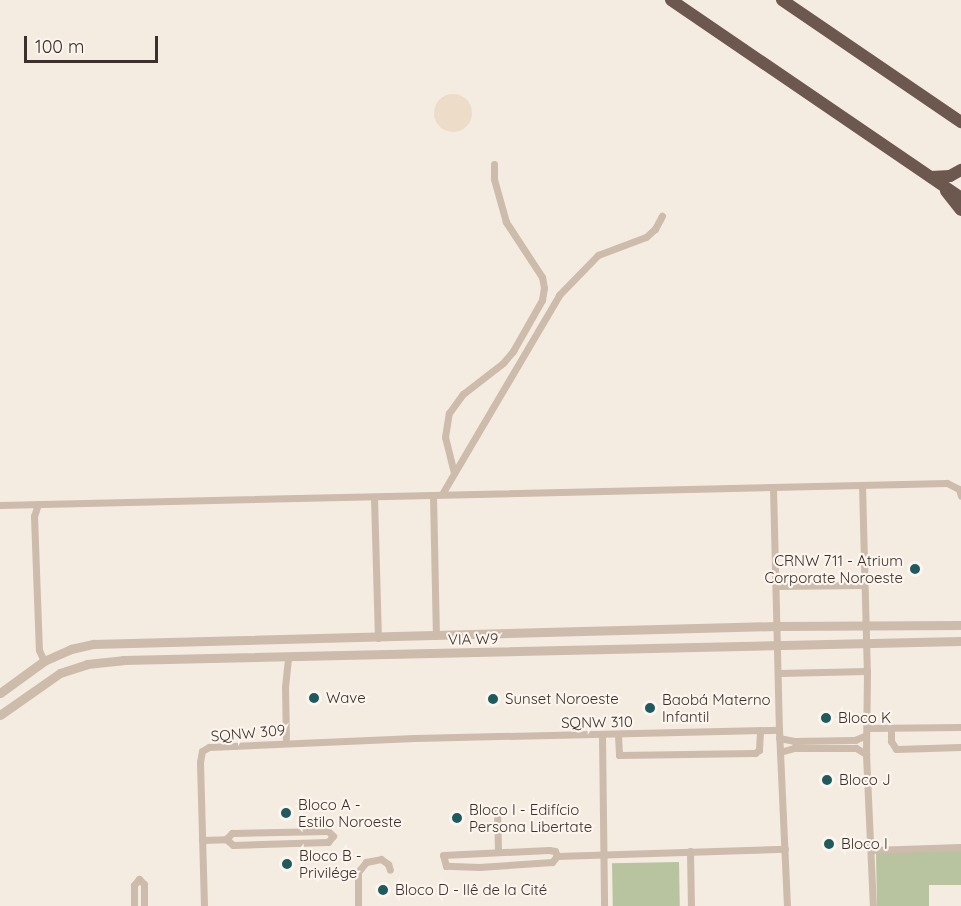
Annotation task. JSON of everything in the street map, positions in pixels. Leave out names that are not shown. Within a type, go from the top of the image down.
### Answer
[{"type":"highway","points":[[671,0],[961,198]]},
{"type":"highway","points":[[782,0],[961,122]]},
{"type":"highway","points":[[935,180],[961,170]]},
{"type":"highway","points":[[935,180],[961,210]]},
{"type":"street","points":[[454,473],[445,436],[449,413],[463,394],[503,363],[513,351],[542,300],[544,288],[542,277],[506,222],[494,179],[494,164]]},
{"type":"street","points":[[442,495],[559,295],[598,255],[646,237],[655,230],[662,216]]},
{"type":"street","points":[[0,505],[947,483],[960,493]]},
{"type":"street","points":[[862,485],[867,671],[866,754],[873,906]]},
{"type":"street","points":[[773,487],[779,734],[788,906]]},
{"type":"street","points":[[433,495],[436,636]]},
{"type":"street","points":[[374,497],[378,638]]},
{"type":"street","points":[[38,504],[34,523],[38,638],[39,650],[44,661]]},
{"type":"street","points":[[776,586],[864,585]]},
{"type":"street","name":"VIA W9","points":[[0,693],[44,661],[71,649],[93,644],[285,641],[777,626],[961,625]]},
{"type":"street","points":[[285,641],[288,658],[285,687],[286,743]]},
{"type":"street","name":"VIA W9","points":[[0,715],[60,673],[87,664],[123,660],[961,641]]},
{"type":"street","points":[[778,673],[867,671]]},
{"type":"street","name":"SQNW 310","points":[[415,738],[759,732],[779,734],[794,741],[855,740],[866,731],[961,727]]},
{"type":"street","points":[[891,729],[891,741],[896,749],[961,747]]},
{"type":"street","points":[[618,735],[619,755],[755,753],[759,750],[759,732]]},
{"type":"street","points":[[602,735],[604,906]]},
{"type":"street","name":"SQNW 309","points":[[204,906],[200,762],[202,751],[209,747],[415,738]]},
{"type":"street","points":[[780,752],[794,748],[856,747],[866,754]]},
{"type":"street","points":[[497,809],[498,851]]},
{"type":"street","points":[[202,840],[226,840],[233,845],[300,843],[328,842],[333,836],[328,831],[232,833],[226,840]]},
{"type":"street","points":[[871,850],[961,847]]},
{"type":"street","points":[[557,856],[555,851],[549,850],[445,853],[442,855],[443,865],[479,867],[552,862],[557,856],[785,849]]},
{"type":"street","points":[[690,851],[691,906]]},
{"type":"street","points":[[358,906],[358,872],[366,862],[374,859],[385,861],[390,870]]},
{"type":"street","points":[[134,906],[134,885],[139,879],[144,884],[144,906]]},
{"type":"green space","points":[[961,850],[961,885],[929,885],[929,906],[877,906],[876,853]]},
{"type":"green space","points":[[679,862],[680,906],[613,906],[612,863]]},
{"type":"shaded area","points":[[453,94],[466,100],[472,113],[466,126],[453,132],[440,126],[434,113],[440,100]]},
{"type":"place","name":"CRNW 711 - Atrium Corporate Noroeste","points":[[915,569]]},
{"type":"place","name":"Wave","points":[[314,698]]},
{"type":"place","name":"Sunset Noroeste","points":[[493,699]]},
{"type":"place","name":"Baobá Materno Infantil","points":[[650,708]]},
{"type":"place","name":"Bloco K","points":[[826,718]]},
{"type":"place","name":"Bloco J","points":[[827,780]]},
{"type":"place","name":"Bloco A - Estilo Noroeste","points":[[286,813]]},
{"type":"place","name":"Bloco I - Edifício Persona Libertate","points":[[457,818]]},
{"type":"place","name":"Bloco I","points":[[829,844]]},
{"type":"place","name":"Bloco B - Privilége","points":[[287,864]]},
{"type":"place","name":"Bloco D - Ilê de la Cité","points":[[383,890]]}]
